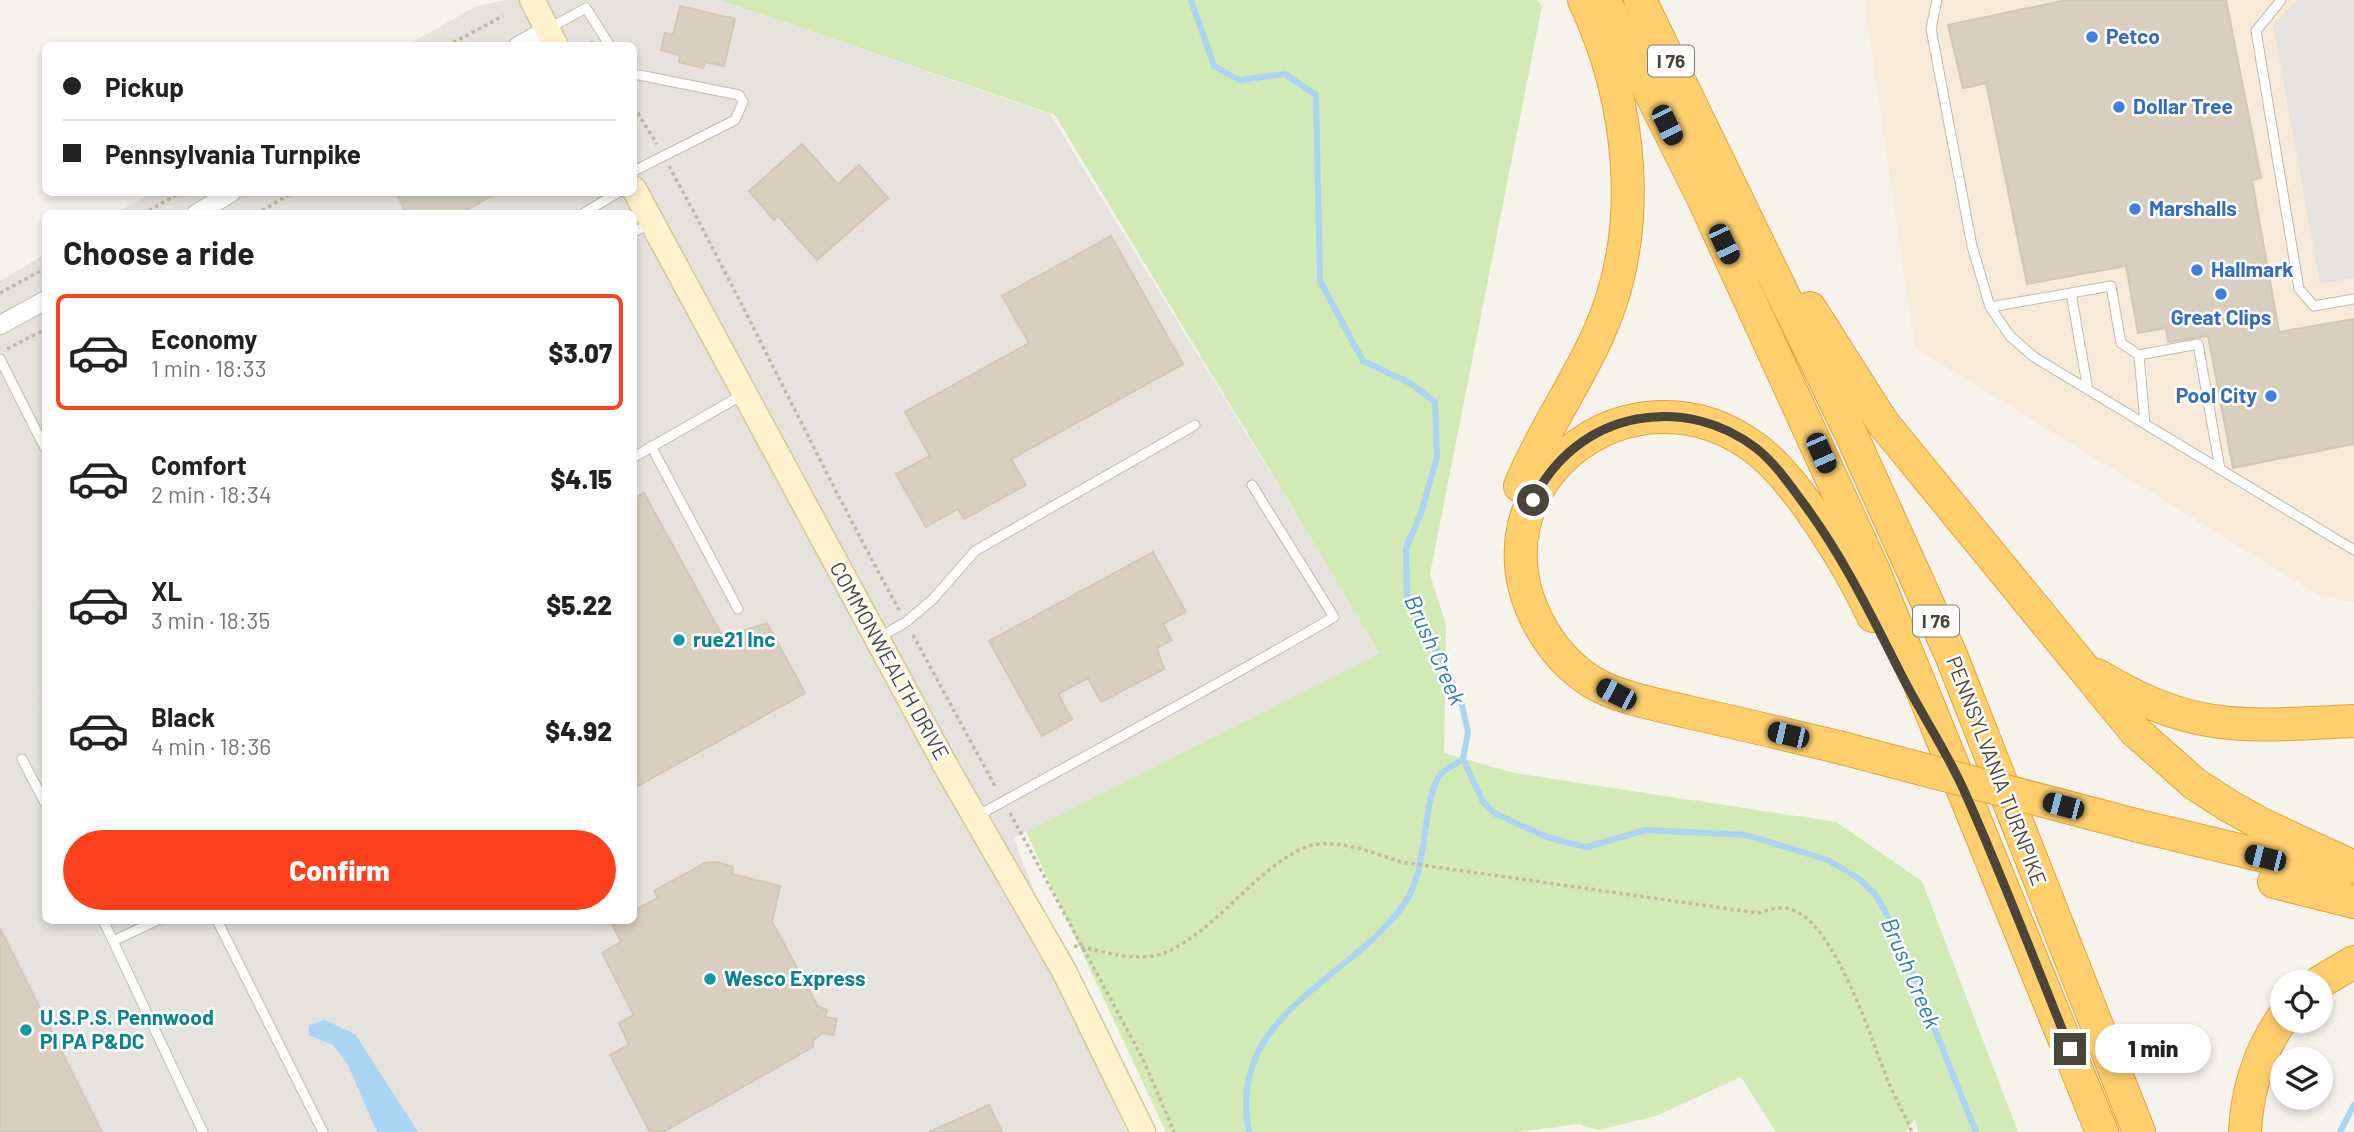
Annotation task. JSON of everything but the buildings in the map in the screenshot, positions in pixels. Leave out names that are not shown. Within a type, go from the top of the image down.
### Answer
[{"type":"highway","points":[[1584,0],[1607,60],[1620,110],[1628,179],[1626,217],[1613,296],[1599,334],[1522,482],[1513,507],[1508,530],[1505,573],[1514,613],[1532,649],[1548,667],[1572,689],[1601,705],[1626,715],[1839,759]]},
{"type":"highway","name":"PENNSYLVANIA TURNPIKE","points":[[1604,0],[1703,198],[1811,429],[1926,692],[2102,1132]]},
{"type":"highway","name":"PENNSYLVANIA TURNPIKE","points":[[1640,0],[1851,434],[1951,655],[2139,1132]]},
{"type":"highway","points":[[1701,122],[1802,295],[1883,423],[2135,731],[2195,784],[2263,825],[2354,867]]},
{"type":"highway","points":[[1965,792],[1833,542],[1785,478],[1757,449],[1733,433],[1680,416],[1654,416],[1625,421],[1597,432],[1574,446],[1541,483],[1533,500],[1521,543],[1525,589],[1532,611],[1557,651],[1573,668],[1616,694],[1839,759],[2139,837],[2354,902]]},
{"type":"highway","points":[[2082,665],[2137,698],[2190,719],[2251,725],[2354,721]]},
{"type":"highway","points":[[2139,837],[2354,877]]},
{"type":"highway","points":[[2333,974],[2354,962]]},
{"type":"highway","points":[[2245,1132],[2250,1084],[2258,1060],[2274,1033]]},
{"type":"street","points":[[532,0],[552,37],[533,42]]},
{"type":"street","points":[[203,210],[225,196]]},
{"type":"street","name":"COMMONWEALTH DRIVE","points":[[636,196],[643,227],[744,394],[876,639],[1048,942],[1143,1132]]},
{"type":"street","points":[[0,325],[42,302]]},
{"type":"lane","points":[[1937,0],[1931,29],[1972,246],[1990,307],[2010,336],[2034,357],[2354,550]]},
{"type":"lane","points":[[2281,0],[2256,32],[2299,289],[2314,306],[2354,299]]},
{"type":"lane","points":[[552,37],[586,8],[607,42]]},
{"type":"lane","points":[[637,75],[739,95],[743,102],[735,120],[637,169]]},
{"type":"lane","points":[[589,210],[612,196]]},
{"type":"lane","points":[[1990,307],[2111,286],[2121,343],[2138,355],[2198,344],[2220,469]]},
{"type":"lane","points":[[2071,293],[2088,390]]},
{"type":"lane","points":[[2138,355],[2145,424]]},
{"type":"lane","points":[[0,359],[42,442]]},
{"type":"lane","points":[[637,455],[744,394]]},
{"type":"lane","points":[[876,639],[906,622],[933,599],[975,551],[1195,425]]},
{"type":"lane","points":[[651,446],[738,609]]},
{"type":"lane","points":[[975,817],[1086,753],[1236,674],[1334,617],[1252,485]]},
{"type":"lane","points":[[22,759],[42,797]]},
{"type":"lane","points":[[105,924],[203,1132]]},
{"type":"lane","points":[[113,942],[150,924]]},
{"type":"lane","points":[[219,924],[324,1132]]},
{"type":"path","points":[[454,42],[502,16]]},
{"type":"path","points":[[151,210],[174,196]]},
{"type":"path","points":[[263,210],[287,196]]},
{"type":"path","points":[[0,293],[42,270]]},
{"type":"path","points":[[0,353],[42,331]]},
{"type":"path","points":[[1048,942],[1130,958],[1154,956],[1178,948],[1217,918],[1255,882],[1312,845],[1356,848],[1401,862],[1758,913],[1774,908],[1791,909],[1823,937],[1858,1000],[1890,1084],[1912,1132]]},
{"type":"shaded area","points":[[507,0],[718,0],[1050,114],[1381,653],[1014,838],[1126,1132],[0,1132],[0,281],[42,256],[42,924],[637,924],[637,210],[121,210],[146,196],[637,196],[637,42],[413,42],[476,6]]},
{"type":"shaded area","points":[[1864,0],[2354,0],[2354,602],[2320,596],[1915,348]]},
{"type":"shaded area","points":[[2297,0],[2354,0],[2354,278],[2320,284],[2273,25]]},
{"type":"shaded area","points":[[0,530],[42,616],[42,686],[29,695],[42,720],[42,924],[146,924],[170,970],[216,946],[309,1132],[102,1132],[0,928]]},
{"type":"shaded area","points":[[663,808],[682,841],[637,866],[637,822]]},
{"type":"shaded area","points":[[841,902],[888,988],[896,1010],[894,1038],[883,1059],[753,1132],[663,1132],[813,1047],[813,1041],[822,1033],[833,1035],[837,1010],[790,925]]},
{"type":"shaded area","points":[[448,924],[592,924],[608,950],[602,953],[634,1015],[598,1036],[650,1132],[473,1132],[458,1106],[477,1094],[398,951]]},
{"type":"shaded area","points":[[924,1065],[937,1108],[892,1132],[878,1132],[873,1123],[871,1132],[837,1132],[844,1112]]},
{"type":"green space","points":[[719,0],[1537,0],[1542,6],[1430,574],[1446,625],[1444,753],[1514,773],[1836,822],[1922,881],[2018,1132],[1918,1132],[1915,1119],[1906,1132],[1776,1132],[1741,1077],[1656,1116],[1598,1130],[1579,1124],[1516,1132],[1166,1132],[1026,832],[1380,653],[1055,115]]},
{"type":"water","points":[[325,1020],[355,1034],[418,1132],[377,1132],[348,1065],[333,1045],[309,1035],[309,1025]]},
{"type":"waterway","name":"Brush Creek","points":[[1191,0],[1214,66],[1239,80],[1285,74],[1316,95],[1320,281],[1363,361],[1410,383],[1435,402],[1437,457],[1421,513],[1406,548],[1407,599],[1440,655],[1462,705],[1468,732],[1463,759],[1483,802],[1496,814],[1547,837],[1587,847],[1646,830],[1746,835],[1828,860],[1858,878],[1876,895],[1894,928],[1976,1132]]},
{"type":"waterway","points":[[1249,1132],[1247,1091],[1256,1057],[1274,1027],[1383,929],[1406,901],[1418,870],[1435,784],[1443,772],[1463,759]]},
{"type":"waterway","points":[[2340,1132],[2354,1105]]},
{"type":"place","name":"Petco","points":[[2092,37]]},
{"type":"place","name":"Dollar Tree","points":[[2119,107]]},
{"type":"place","name":"Marshalls","points":[[2135,209]]},
{"type":"place","name":"Hallmark","points":[[2197,270]]},
{"type":"place","name":"Great Clips","points":[[2221,294]]},
{"type":"place","name":"Pool City","points":[[2271,396]]},
{"type":"place","name":"rue21 Inc","points":[[679,640]]},
{"type":"place","name":"Wesco Express","points":[[710,979]]},
{"type":"place","name":"U.S.P.S. Pennwood Pl PA P&DC","points":[[26,1030]]},
{"type":"route","points":[[1533,500],[1554,465],[1574,446],[1597,432],[1625,421],[1654,416],[1680,416],[1709,423],[1733,433],[1757,449],[1785,478],[1833,542],[1863,595],[1901,674],[1965,792],[2070,1049]]}]
